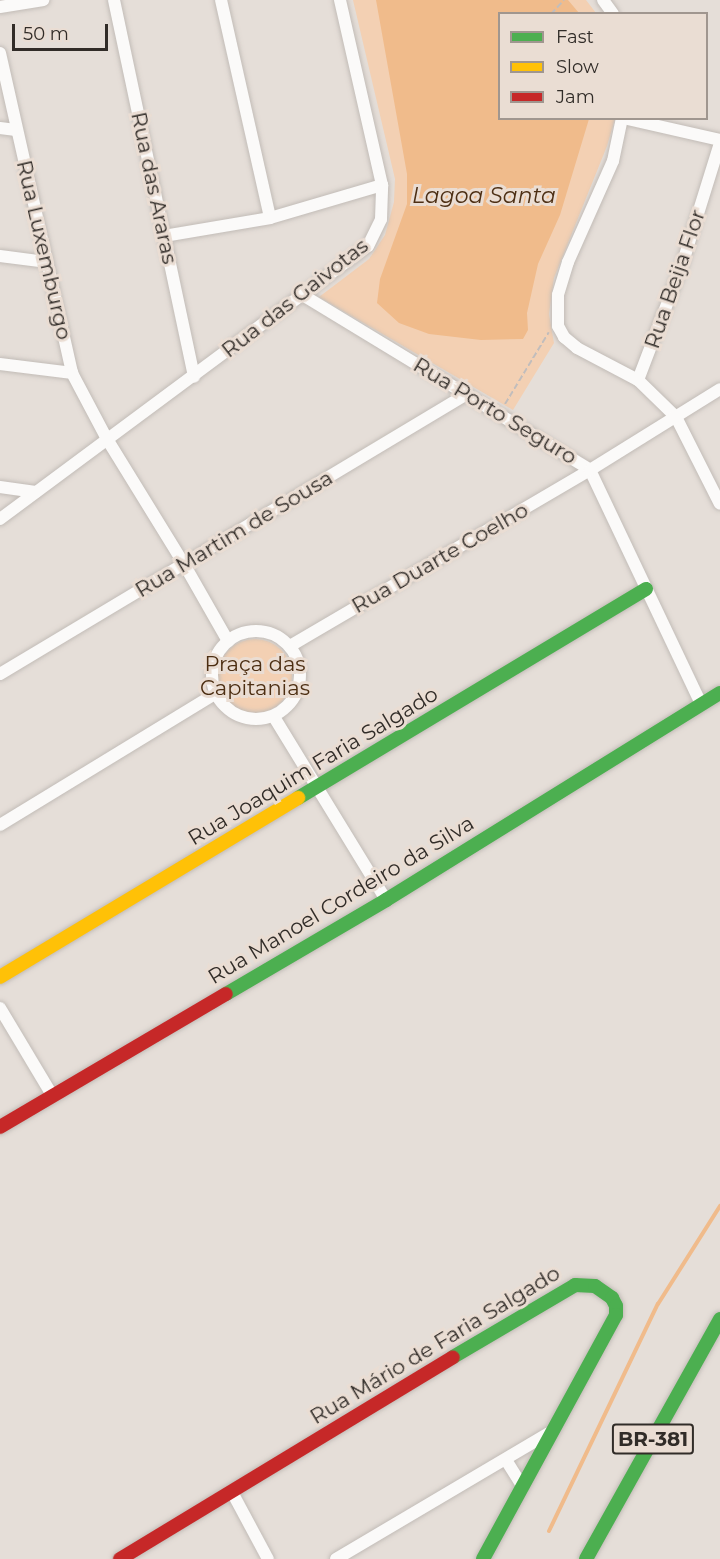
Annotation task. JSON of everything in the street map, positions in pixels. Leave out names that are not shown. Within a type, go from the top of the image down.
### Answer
[{"type":"main road","name":"Rua Joaquim Faria Salgado","points":[[0,977],[646,589]]},
{"type":"main road","name":"Rua Manoel Cordeiro da Silva","points":[[0,1126],[386,900],[720,693]]},
{"type":"main road","name":"Rua Mário de Faria Salgado","points":[[120,1559],[562,1292],[575,1285],[595,1286],[612,1298],[616,1306],[616,1314],[483,1559]]},
{"type":"main road","name":"BR-381","points":[[586,1559],[688,1371],[720,1319]]},
{"type":"street","points":[[0,7],[43,0]]},
{"type":"street","name":"Rua das Araras","points":[[114,0],[194,377]]},
{"type":"street","points":[[220,0],[270,218]]},
{"type":"street","name":"Rua das Gaivotas","points":[[0,519],[194,377],[300,294],[368,246],[381,219],[382,185],[340,0]]},
{"type":"street","points":[[603,0],[612,12]]},
{"type":"street","name":"Rua Luxemburgo","points":[[0,53],[72,373],[107,439],[184,564],[228,641]]},
{"type":"street","points":[[622,120],[613,161],[565,273],[558,295],[556,320],[564,337],[577,348],[638,380],[676,417],[720,504]]},
{"type":"street","points":[[631,120],[720,141]]},
{"type":"street","points":[[0,128],[16,130]]},
{"type":"street","name":"Rua Beija Flor","points":[[638,380],[682,265],[720,141]]},
{"type":"street","points":[[164,236],[270,218],[382,185]]},
{"type":"street","points":[[0,256],[46,262]]},
{"type":"street","name":"Rua Porto Seguro","points":[[300,294],[591,470],[700,704]]},
{"type":"street","points":[[0,364],[72,373]]},
{"type":"street","name":"Rua Duarte Coelho","points":[[291,646],[591,470],[720,389]]},
{"type":"street","name":"Rua Martim de Sousa","points":[[0,674],[467,394]]},
{"type":"street","points":[[0,487],[36,492]]},
{"type":"street","points":[[265,631],[291,646],[299,661],[302,677],[298,694],[288,707],[274,717],[257,720],[240,717],[225,708],[216,693],[212,680],[213,665],[218,652],[228,641],[245,632],[265,631]]},
{"type":"street","points":[[0,825],[216,693]]},
{"type":"street","points":[[274,717],[386,900]]},
{"type":"street","points":[[0,1008],[52,1095]]},
{"type":"street","points":[[336,1559],[553,1430]]},
{"type":"street","points":[[506,1460],[523,1488]]},
{"type":"street","points":[[232,1492],[268,1559]]},
{"type":"path","points":[[553,12],[564,0]]},
{"type":"path","points":[[499,414],[556,320]]},
{"type":"green space","name":"Lagoa Santa","points":[[353,0],[586,0],[595,12],[498,12],[498,120],[615,120],[607,146],[554,278],[549,314],[554,343],[513,410],[319,297],[369,259],[385,235],[394,202],[395,179]]},
{"type":"green space","name":"Praça das Capitanias","points":[[255,639],[269,642],[281,650],[289,662],[292,676],[289,690],[281,702],[269,710],[255,713],[241,710],[229,702],[221,690],[218,676],[221,662],[229,650],[241,642]]},
{"type":"water","name":"Lagoa Santa","points":[[376,0],[568,0],[578,12],[498,12],[498,120],[589,120],[560,215],[538,264],[527,313],[528,330],[523,339],[481,340],[429,334],[399,323],[377,303],[380,279],[407,204],[407,174]]},
{"type":"waterway","points":[[549,1531],[658,1304],[720,1206]]},
{"type":"traffic: fast","points":[[298,798],[646,589]]},
{"type":"traffic: fast","points":[[226,994],[386,900],[720,693]]},
{"type":"traffic: fast","points":[[453,1357],[575,1285],[595,1286],[612,1298],[616,1306],[616,1315],[483,1559]]},
{"type":"traffic: fast","points":[[586,1559],[720,1319]]},
{"type":"traffic: slow","points":[[0,977],[298,798]]},
{"type":"traffic: jam","points":[[0,1127],[226,994]]},
{"type":"traffic: jam","points":[[120,1559],[453,1357]]}]
